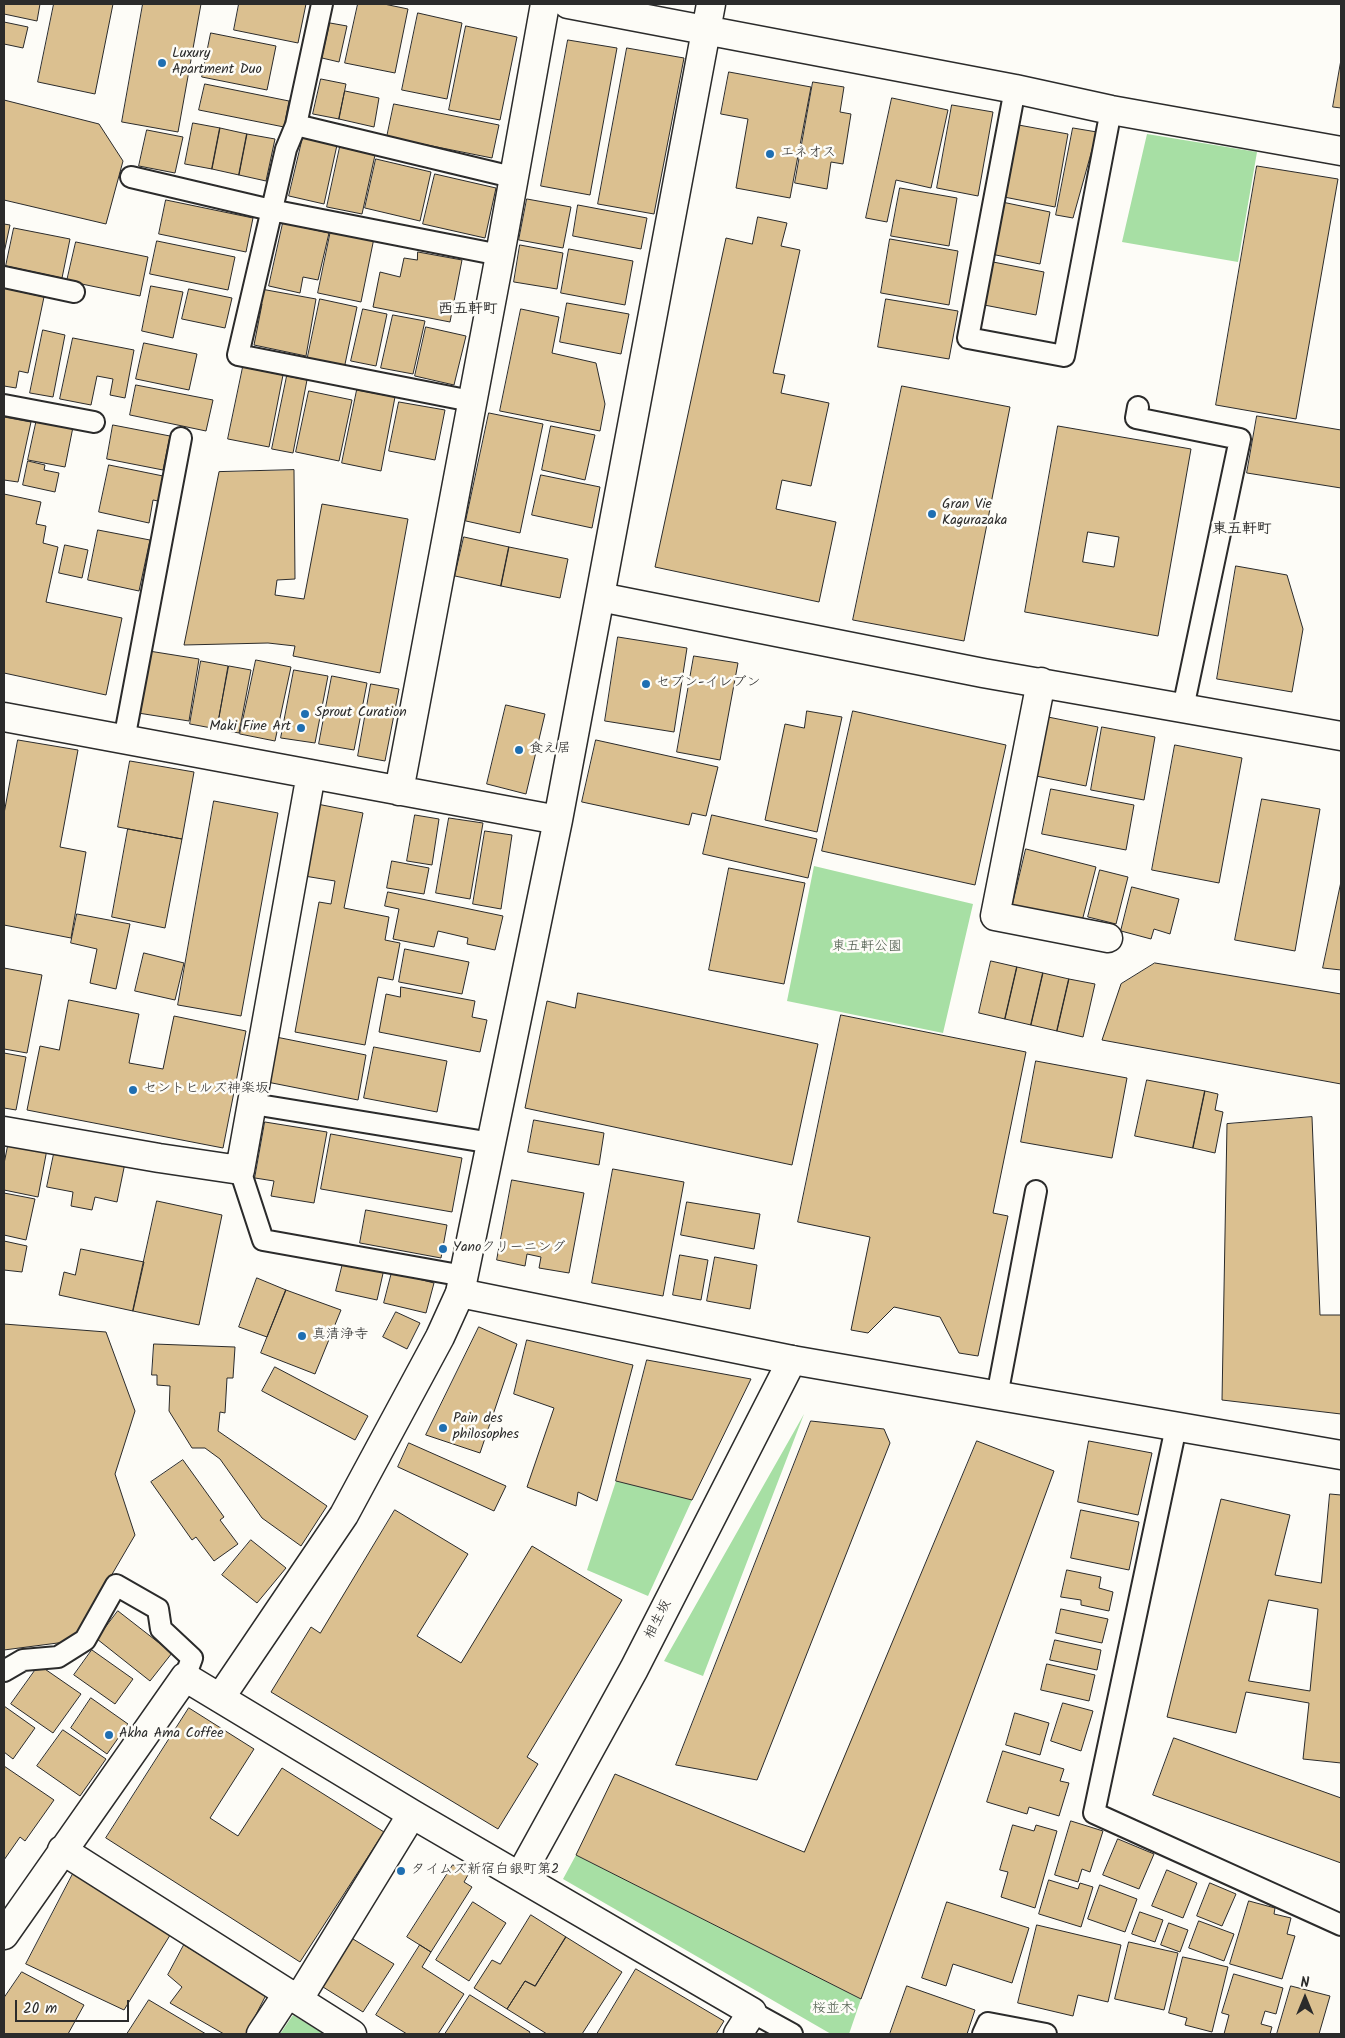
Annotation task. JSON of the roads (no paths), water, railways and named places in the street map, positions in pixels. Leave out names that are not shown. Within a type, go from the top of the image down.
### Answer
[{"type":"street","points":[[399,791],[500,255],[512,177],[544,4]]},
{"type":"street","points":[[568,4],[708,17],[1111,110],[1341,150]]},
{"type":"street","points":[[220,1698],[344,1515],[440,1337],[462,1285],[558,820],[708,17]]},
{"type":"street","points":[[600,597],[983,673],[1341,736]]},
{"type":"street","points":[[1041,682],[995,916],[1108,938]]},
{"type":"street","points":[[4,717],[558,820]]},
{"type":"street","points":[[4,1131],[240,1170],[311,774]]},
{"type":"street","points":[[462,1285],[792,1360],[1341,1455]]},
{"type":"street","name":"相生坂","points":[[520,1876],[634,1668],[792,1360]]},
{"type":"street","points":[[4,1935],[185,1677],[412,1814],[520,1876],[745,2023]]},
{"type":"street","points":[[261,2034],[293,1996],[412,1814]]},
{"type":"street","points":[[62,1850],[352,2034]]},
{"type":"lane","points":[[322,4],[296,125],[286,149],[238,355],[471,401]]},
{"type":"lane","points":[[1015,89],[968,338],[1064,356],[1111,110]]},
{"type":"lane","points":[[296,125],[512,177]]},
{"type":"lane","points":[[131,177],[271,210],[500,255]]},
{"type":"lane","points":[[4,277],[74,292]]},
{"type":"lane","points":[[4,405],[94,422]]},
{"type":"lane","points":[[1138,407],[1136,418],[1240,439],[1183,708]]},
{"type":"lane","points":[[124,740],[181,438]]},
{"type":"lane","points":[[253,1104],[492,1143]]},
{"type":"lane","points":[[240,1170],[263,1240],[462,1285]]},
{"type":"lane","points":[[998,1396],[1036,1191]]},
{"type":"lane","points":[[1176,1427],[1094,1813],[1341,1925]]},
{"type":"lane","points":[[4,1671],[23,1660],[58,1657],[85,1640],[116,1585],[158,1609],[161,1629],[192,1658],[185,1677]]},
{"type":"lane","points":[[745,2023],[792,2034]]},
{"type":"lane","points":[[983,2034],[988,2023],[1046,2034]]},
{"type":"place","name":"Luxury Apartment Duo","points":[[162,63]]},
{"type":"place","name":"エネオス","points":[[770,154]]},
{"type":"place","name":"Gran Vie Kagurazaka","points":[[932,514]]},
{"type":"place","name":"セブン-イレブン","points":[[646,684]]},
{"type":"place","name":"Sprout Curation","points":[[305,714]]},
{"type":"place","name":"Maki Fine Art","points":[[301,728]]},
{"type":"place","name":"食え居","points":[[519,750]]},
{"type":"place","name":"セントヒルズ神楽坂","points":[[133,1090]]},
{"type":"place","name":"Yanoクリーニング","points":[[443,1249]]},
{"type":"place","name":"真清浄寺","points":[[302,1336]]},
{"type":"place","name":"Pain des philosophes","points":[[443,1428]]},
{"type":"place","name":"Akha Ama Coffee","points":[[109,1735]]},
{"type":"place","name":"タイムズ新宿白銀町第2","points":[[401,1871]]},
{"type":"district","name":"西五軒町","points":[[468,310]]},
{"type":"district","name":"東五軒町","points":[[1242,530]]},
{"type":"park label","name":"東五軒公園","points":[[867,948]]},
{"type":"park label","name":"桜並木","points":[[833,2010]]}]
